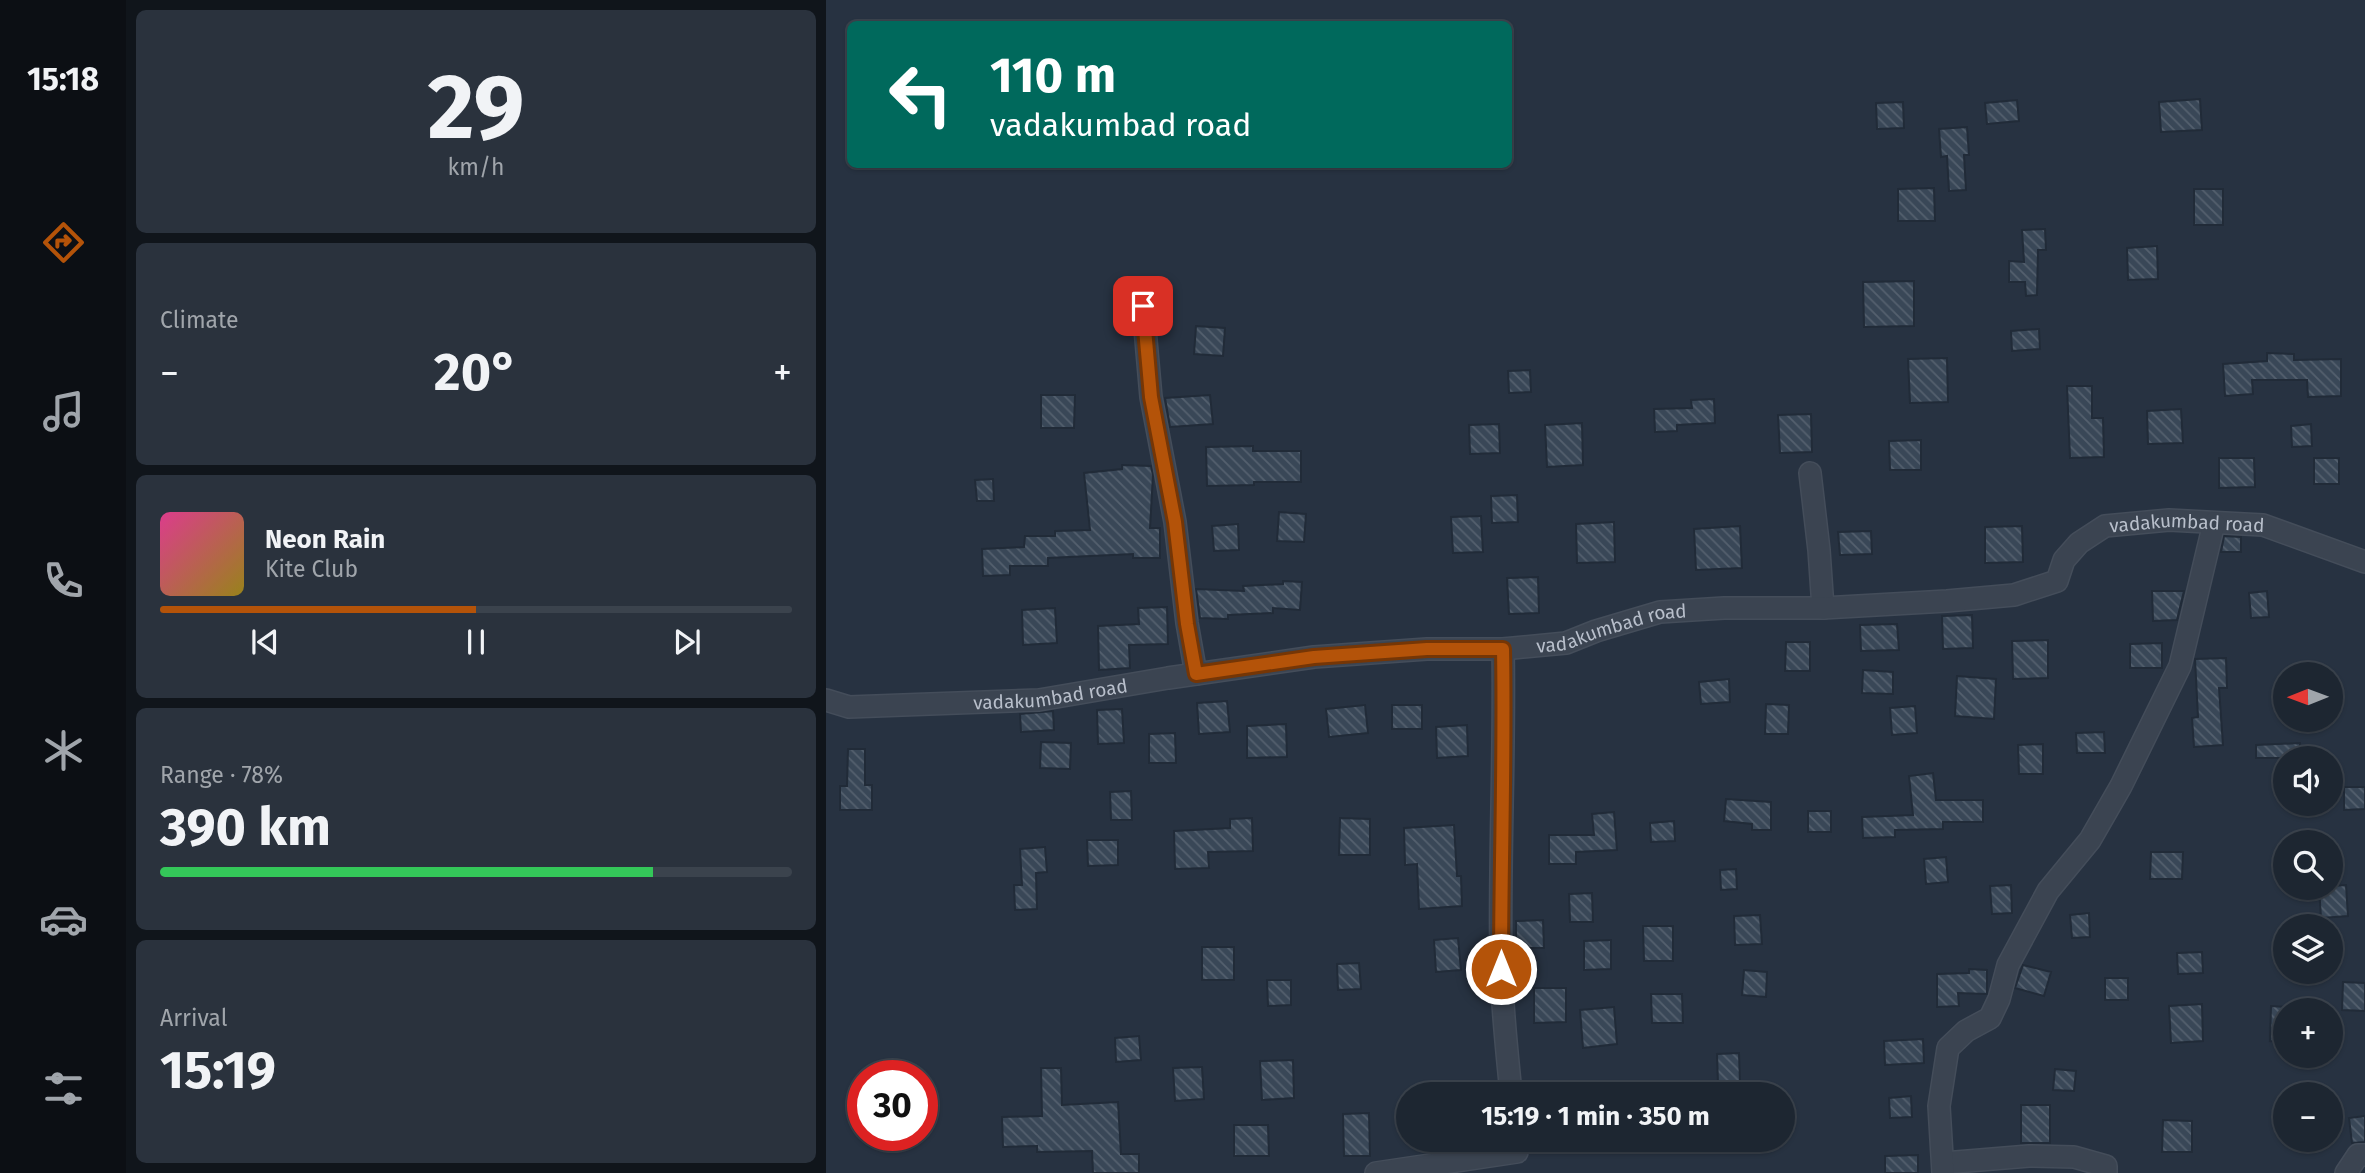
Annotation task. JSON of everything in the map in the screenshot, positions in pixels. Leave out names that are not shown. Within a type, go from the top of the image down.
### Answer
[{"type":"street","points":[[1143,306],[1151,397],[1175,522],[1196,674]]},
{"type":"street","points":[[1810,473],[1823,608]]},
{"type":"street","name":"vadakumbad road","points":[[826,700],[849,706],[1039,700],[1314,657],[1427,649],[1503,649],[1566,643],[1660,612],[1724,608],[1823,608],[2014,595],[2057,581],[2064,560],[2079,543],[2105,526],[2169,520],[2263,525],[2365,562]]},
{"type":"street","points":[[2106,1173],[2106,1166],[2074,1157],[2029,1156],[1943,1168],[1938,1105],[1948,1048],[1966,1031],[1990,1018],[1999,999],[2008,965],[2048,891],[2090,840],[2121,786],[2180,666],[2214,523]]},
{"type":"street","points":[[1503,649],[1501,969],[1510,1082]]},
{"type":"street","points":[[1376,1173],[1481,1152]]},
{"type":"street","points":[[1517,1152],[1519,1173]]},
{"type":"street","points":[[2346,1173],[2358,1155],[2365,1155]]},
{"type":"building","points":[[2200,99],[2202,130],[2161,132],[2159,102]]},
{"type":"building","points":[[2017,100],[2019,121],[1987,124],[1985,103]]},
{"type":"building","points":[[1903,102],[1904,128],[1877,129],[1876,103]]},
{"type":"building","points":[[1967,127],[1969,155],[1964,155],[1966,190],[1949,191],[1947,156],[1941,157],[1939,129]]},
{"type":"building","points":[[1934,188],[1935,221],[1898,221],[1898,189]]},
{"type":"building","points":[[2194,189],[2223,189],[2223,225],[2194,225]]},
{"type":"building","points":[[2045,229],[2046,250],[2038,250],[2037,295],[2026,296],[2025,282],[2009,282],[2009,261],[2024,262],[2022,230]]},
{"type":"building","points":[[2157,246],[2158,279],[2128,280],[2127,248]]},
{"type":"building","points":[[1914,281],[1914,326],[1864,327],[1863,282]]},
{"type":"building","points":[[1196,326],[1225,328],[1223,356],[1194,354]]},
{"type":"building","points":[[2039,329],[2040,349],[2012,351],[2011,331]]},
{"type":"building","points":[[2267,353],[2294,354],[2294,360],[2341,359],[2341,396],[2308,397],[2307,380],[2252,380],[2253,394],[2225,396],[2223,364],[2267,361]]},
{"type":"building","points":[[1947,358],[1948,402],[1910,403],[1908,359]]},
{"type":"building","points":[[1530,370],[1531,392],[1509,393],[1508,371]]},
{"type":"building","points":[[2067,386],[2092,386],[2092,418],[2103,418],[2104,457],[2070,458]]},
{"type":"building","points":[[1041,395],[1075,395],[1074,428],[1041,428]]},
{"type":"building","points":[[1210,395],[1213,424],[1170,427],[1165,398]]},
{"type":"building","points":[[1714,399],[1715,423],[1677,425],[1677,431],[1655,432],[1654,409],[1692,408],[1691,400]]},
{"type":"building","points":[[2181,409],[2183,443],[2148,444],[2147,411]]},
{"type":"building","points":[[1811,414],[1812,452],[1780,453],[1778,415]]},
{"type":"building","points":[[1582,423],[1583,465],[1547,467],[1545,425]]},
{"type":"building","points":[[1499,424],[1500,453],[1470,454],[1469,425]]},
{"type":"building","points":[[2311,424],[2312,446],[2292,447],[2291,426]]},
{"type":"building","points":[[1921,440],[1921,470],[1890,470],[1889,441]]},
{"type":"building","points":[[1253,446],[1253,451],[1301,451],[1301,482],[1207,486],[1206,447]]},
{"type":"building","points":[[2219,458],[2254,458],[2255,487],[2219,488]]},
{"type":"building","points":[[2314,458],[2339,458],[2339,484],[2314,484]]},
{"type":"building","points":[[1122,465],[1151,466],[1153,475],[1150,528],[1160,528],[1160,558],[1133,558],[1133,554],[1048,558],[1048,566],[1010,566],[1010,575],[983,576],[982,549],[1024,547],[1025,536],[1055,536],[1055,531],[1090,530],[1084,473],[1122,469]]},
{"type":"building","points":[[993,479],[994,501],[977,501],[975,480]]},
{"type":"building","points":[[1517,495],[1518,522],[1492,523],[1491,496]]},
{"type":"building","points":[[1279,512],[1306,514],[1304,542],[1277,541]]},
{"type":"building","points":[[1481,516],[1483,552],[1453,553],[1451,517]]},
{"type":"building","points":[[1614,522],[1615,562],[1577,563],[1576,524]]},
{"type":"building","points":[[1238,524],[1239,550],[1214,551],[1212,526]]},
{"type":"building","points":[[1740,526],[1742,568],[1696,570],[1694,529]]},
{"type":"building","points":[[2022,526],[2023,562],[1985,563],[1985,527]]},
{"type":"building","points":[[1871,531],[1872,554],[1840,555],[1838,532]]},
{"type":"building","points":[[2224,536],[2241,537],[2241,552],[2221,552]]},
{"type":"building","points":[[1538,577],[1539,613],[1509,614],[1507,578]]},
{"type":"building","points":[[1283,581],[1302,582],[1300,610],[1273,608],[1273,613],[1228,615],[1228,619],[1200,618],[1196,589],[1244,591],[1243,586],[1283,584]]},
{"type":"building","points":[[2152,591],[2184,591],[2177,620],[2153,621]]},
{"type":"building","points":[[2267,591],[2269,617],[2251,618],[2249,593]]},
{"type":"building","points":[[1167,607],[1168,644],[1129,645],[1130,668],[1099,670],[1098,626],[1139,624],[1138,608]]},
{"type":"building","points":[[1055,608],[1057,643],[1023,645],[1022,610]]},
{"type":"building","points":[[1972,615],[1973,648],[1943,649],[1942,616]]},
{"type":"building","points":[[1897,624],[1899,650],[1861,651],[1860,625]]},
{"type":"building","points":[[2048,640],[2048,678],[2013,679],[2012,641]]},
{"type":"building","points":[[1786,642],[1810,642],[1810,671],[1785,671]]},
{"type":"building","points":[[2162,643],[2162,668],[2130,668],[2130,644]]},
{"type":"building","points":[[2226,658],[2227,688],[2219,688],[2223,745],[2194,747],[2192,718],[2198,717],[2195,659]]},
{"type":"building","points":[[1863,670],[1893,672],[1893,694],[1862,693]]},
{"type":"building","points":[[1957,676],[1996,679],[1994,719],[1955,716]]},
{"type":"building","points":[[1729,679],[1730,702],[1701,704],[1699,682]]},
{"type":"building","points":[[1227,701],[1230,732],[1199,734],[1197,703]]},
{"type":"building","points":[[1766,704],[1789,705],[1788,734],[1765,734]]},
{"type":"building","points":[[1365,705],[1368,733],[1329,737],[1326,709]]},
{"type":"building","points":[[1392,705],[1422,705],[1422,729],[1392,729]]},
{"type":"building","points":[[1915,706],[1917,733],[1892,735],[1890,708]]},
{"type":"building","points":[[1122,709],[1124,743],[1098,744],[1097,710]]},
{"type":"building","points":[[1053,711],[1054,730],[1021,732],[1020,714]]},
{"type":"building","points":[[1286,724],[1287,757],[1247,758],[1247,726]]},
{"type":"building","points":[[1467,725],[1468,756],[1437,758],[1436,727]]},
{"type":"building","points":[[2104,732],[2105,753],[2077,753],[2076,733]]},
{"type":"building","points":[[1175,733],[1176,763],[1149,763],[1149,734]]},
{"type":"building","points":[[1041,742],[1071,743],[1070,769],[1040,768]]},
{"type":"building","points":[[2300,743],[2300,746],[2273,746],[2273,758],[2256,758],[2256,745]]},
{"type":"building","points":[[2043,744],[2043,774],[2019,774],[2018,745]]},
{"type":"building","points":[[848,749],[865,749],[865,785],[872,785],[872,810],[840,810],[840,786],[847,786]]},
{"type":"building","points":[[1933,773],[1936,800],[1983,800],[1983,822],[1943,822],[1943,829],[1895,830],[1895,837],[1863,838],[1862,817],[1913,815],[1909,776]]},
{"type":"building","points":[[2344,787],[2365,787],[2365,809],[2344,810]]},
{"type":"building","points":[[1131,791],[1132,820],[1111,820],[1110,792]]},
{"type":"building","points":[[1726,799],[1771,802],[1771,830],[1752,830],[1752,824],[1724,821]]},
{"type":"building","points":[[1808,811],[1831,811],[1831,832],[1808,832]]},
{"type":"building","points":[[1614,812],[1617,850],[1576,852],[1576,864],[1549,864],[1549,835],[1594,835],[1592,814]]},
{"type":"building","points":[[1252,818],[1253,851],[1208,852],[1209,868],[1175,869],[1174,831],[1230,828],[1230,819]]},
{"type":"building","points":[[1340,818],[1370,819],[1370,855],[1339,855]]},
{"type":"building","points":[[1674,821],[1675,841],[1651,842],[1650,823]]},
{"type":"building","points":[[1454,825],[1462,906],[1419,909],[1417,864],[1405,865],[1404,828]]},
{"type":"building","points":[[1087,840],[1118,840],[1118,865],[1088,866]]},
{"type":"building","points":[[1045,847],[1047,872],[1036,873],[1037,909],[1015,910],[1014,885],[1022,885],[1020,849]]},
{"type":"building","points":[[2151,852],[2183,852],[2182,879],[2150,879]]},
{"type":"building","points":[[1946,857],[1948,882],[1926,884],[1924,859]]},
{"type":"building","points":[[1736,869],[1737,889],[1721,890],[1720,870]]},
{"type":"building","points":[[2011,885],[2012,913],[1992,914],[1990,886]]},
{"type":"building","points":[[2343,885],[2346,885],[2348,916],[2321,914],[2320,900],[2343,900]]},
{"type":"building","points":[[1592,893],[1593,922],[1570,922],[1569,894]]},
{"type":"building","points":[[2089,913],[2090,937],[2072,938],[2070,915]]},
{"type":"building","points":[[1760,915],[1762,944],[1735,945],[1734,916]]},
{"type":"building","points":[[1543,920],[1544,948],[1516,948],[1516,921]]},
{"type":"building","points":[[1643,926],[1673,926],[1673,961],[1644,961]]},
{"type":"building","points":[[1458,938],[1461,970],[1436,972],[1434,940]]},
{"type":"building","points":[[1611,940],[1611,969],[1584,970],[1584,941]]},
{"type":"building","points":[[1202,947],[1234,947],[1234,980],[1202,980]]},
{"type":"building","points":[[2202,952],[2203,973],[2178,974],[2177,953]]},
{"type":"building","points":[[1359,963],[1361,989],[1338,990],[1337,964]]},
{"type":"building","points":[[2023,965],[2051,972],[2044,996],[2015,988]]},
{"type":"building","points":[[1969,969],[1987,970],[1987,994],[1958,993],[1959,1006],[1937,1007],[1937,974],[1969,973]]},
{"type":"building","points":[[1744,970],[1767,972],[1766,997],[1742,995]]},
{"type":"building","points":[[2105,978],[2128,978],[2128,1000],[2105,1000]]},
{"type":"building","points":[[1267,980],[1291,980],[1291,1005],[1268,1006]]},
{"type":"building","points":[[2343,982],[2365,983],[2365,1011],[2343,1010]]},
{"type":"building","points":[[1534,988],[1566,988],[1566,1022],[1534,1023]]},
{"type":"building","points":[[1651,994],[1682,994],[1683,1023],[1652,1023]]},
{"type":"building","points":[[2202,1004],[2203,1041],[2171,1043],[2169,1006]]},
{"type":"building","points":[[2271,1006],[2273,1041],[2270,1041]]},
{"type":"building","points":[[1614,1007],[1617,1044],[1583,1048],[1580,1010]]},
{"type":"building","points":[[1139,1036],[1141,1060],[1116,1062],[1115,1038]]},
{"type":"building","points":[[1923,1039],[1924,1063],[1885,1065],[1884,1041]]},
{"type":"building","points":[[1739,1053],[1740,1082],[1718,1082],[1717,1054]]},
{"type":"building","points":[[1293,1060],[1294,1098],[1262,1100],[1260,1061]]},
{"type":"building","points":[[1202,1067],[1204,1099],[1175,1101],[1173,1068]]},
{"type":"building","points":[[1041,1068],[1061,1068],[1062,1105],[1118,1102],[1121,1154],[1139,1154],[1139,1173],[1093,1173],[1092,1151],[1037,1152],[1037,1146],[1003,1147],[1002,1117],[1042,1116]]},
{"type":"building","points":[[2055,1069],[2076,1071],[2074,1091],[2053,1090]]},
{"type":"building","points":[[1911,1096],[1912,1117],[1890,1118],[1889,1098]]},
{"type":"building","points":[[2021,1105],[2050,1105],[2050,1143],[2021,1143]]},
{"type":"building","points":[[1369,1113],[1370,1156],[1344,1156],[1343,1114]]},
{"type":"building","points":[[2365,1116],[2365,1142],[2352,1143],[2349,1118]]},
{"type":"building","points":[[2163,1120],[2192,1121],[2192,1152],[2162,1152]]},
{"type":"building","points":[[1234,1125],[1268,1125],[1269,1156],[1234,1156]]},
{"type":"building","points":[[1918,1155],[1918,1173],[1885,1173],[1885,1156]]},
{"type":"route","points":[[1143,306],[1151,397],[1175,522],[1196,674],[1314,657],[1427,649],[1503,649],[1501,969]]}]
